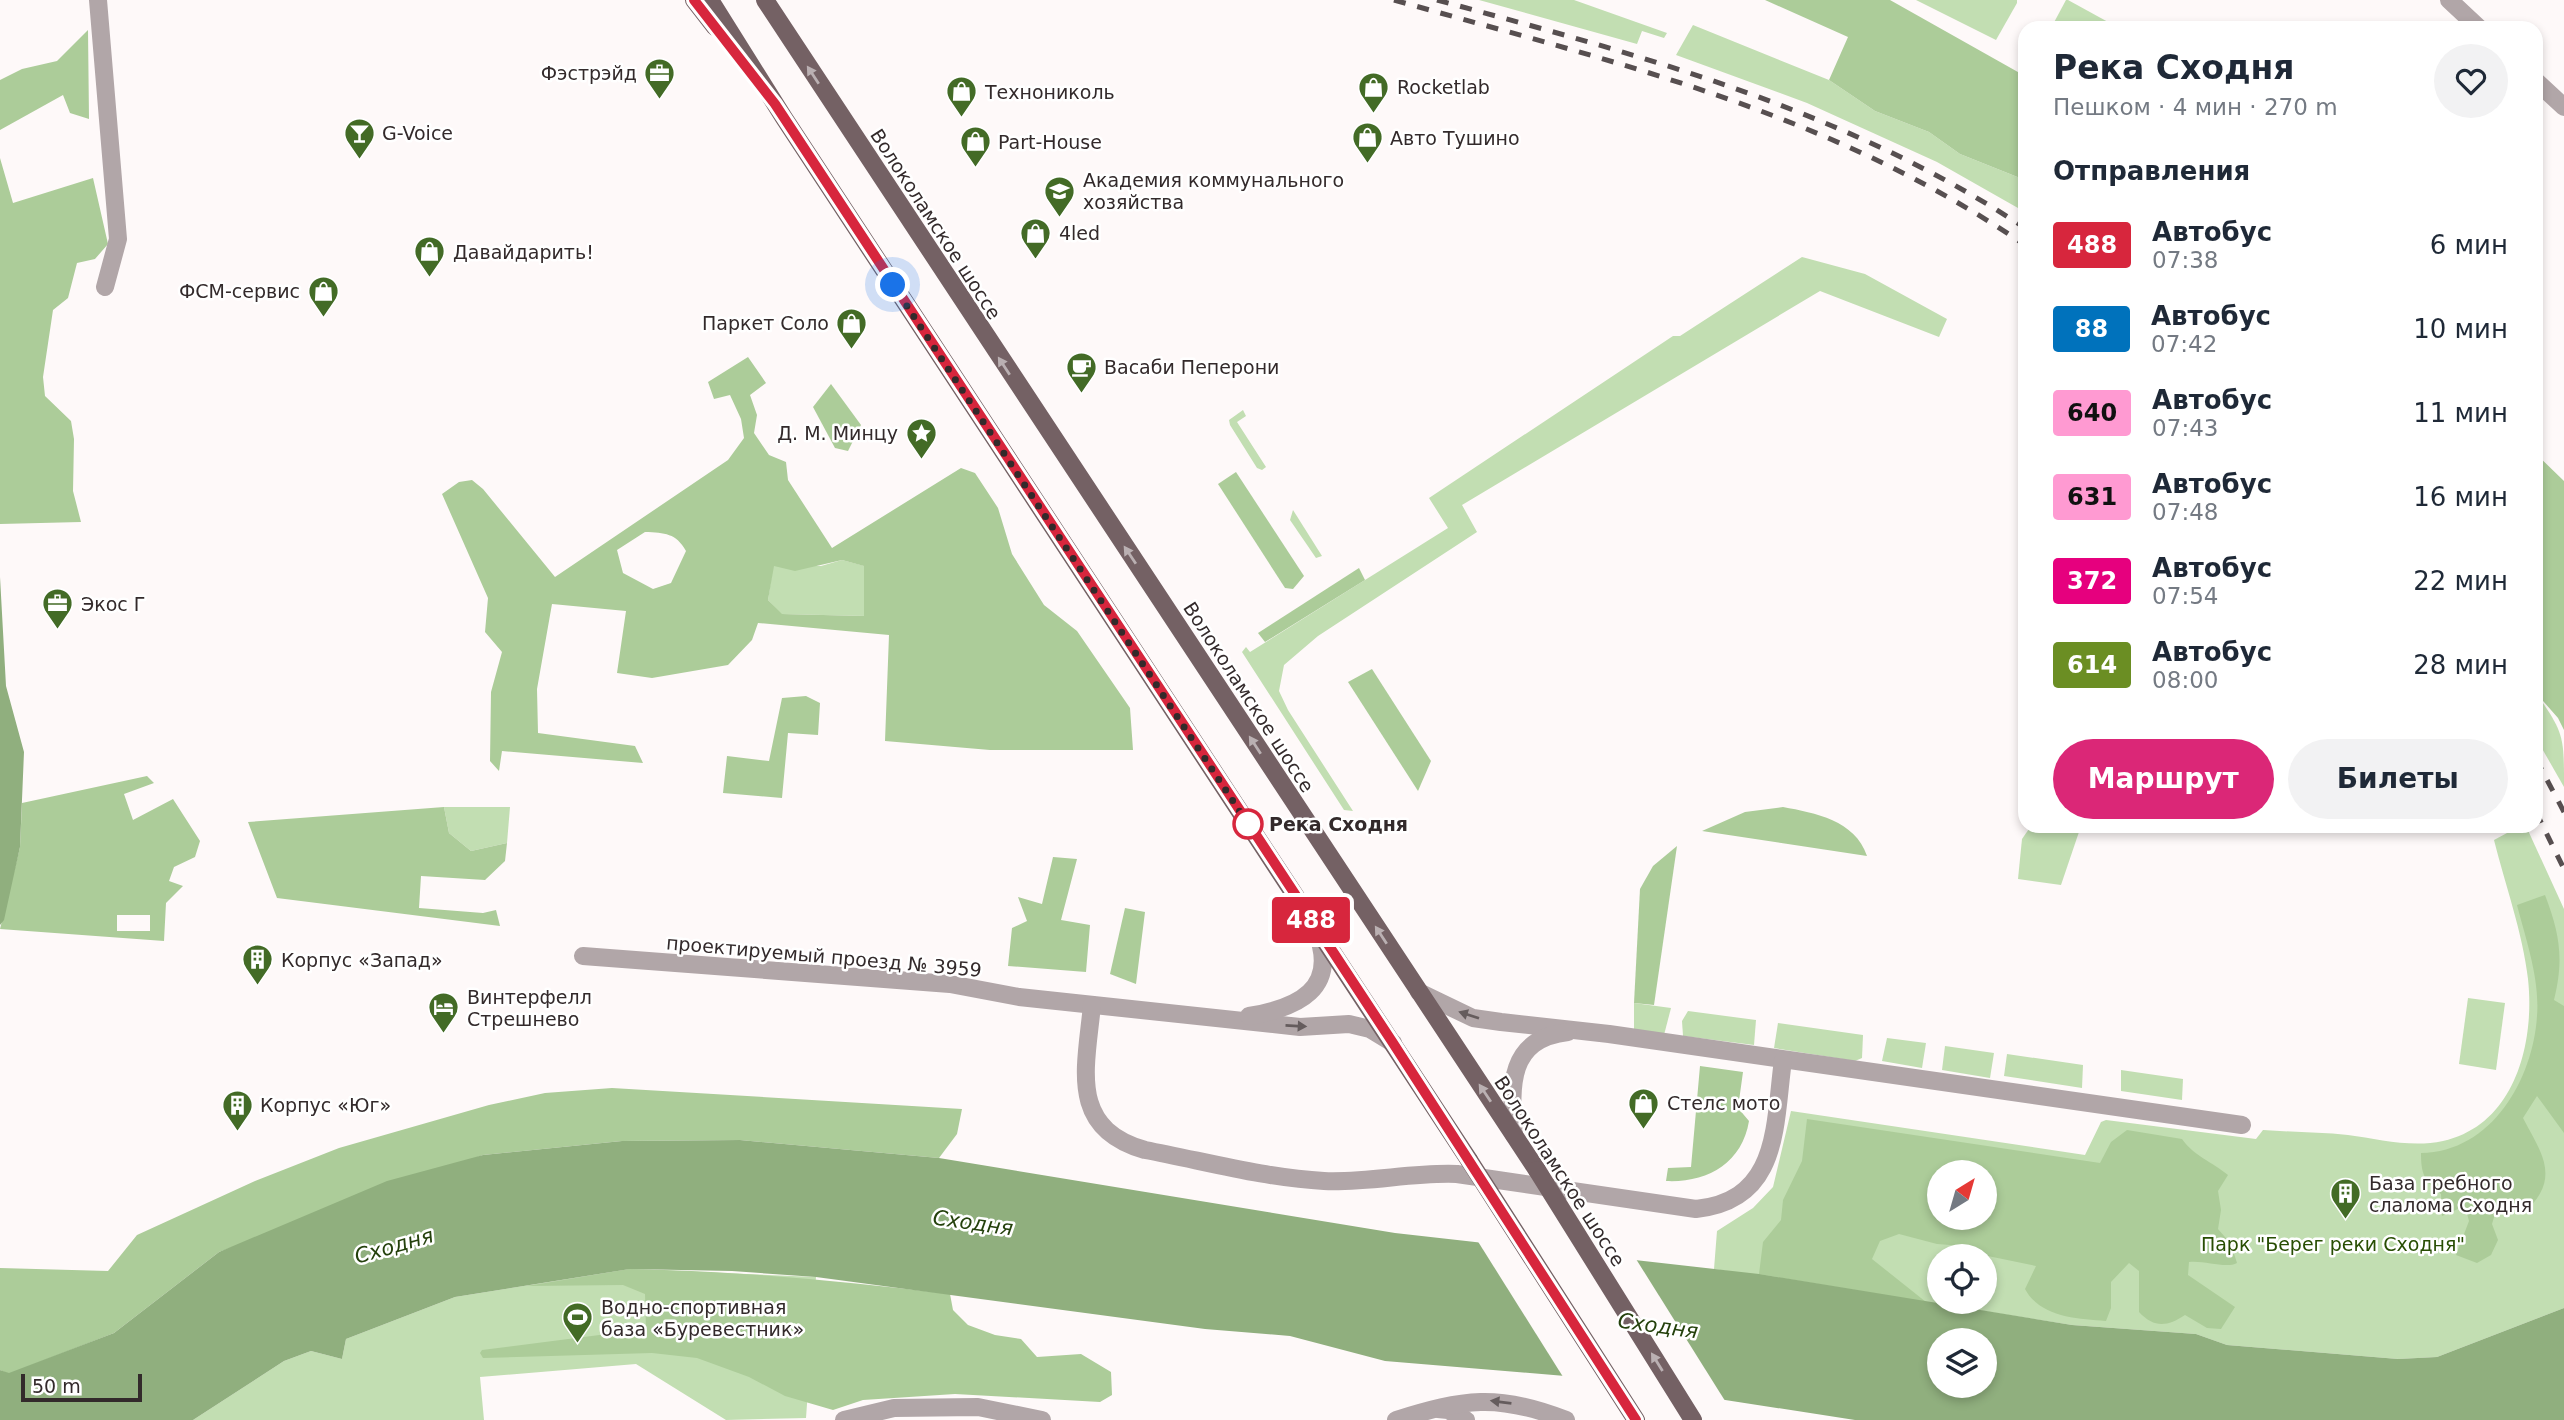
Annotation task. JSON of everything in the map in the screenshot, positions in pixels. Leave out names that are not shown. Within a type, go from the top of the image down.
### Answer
[{"type":"main road","points":[[694,0],[775,104]]},
{"type":"main road","points":[[710,0],[775,104],[1393,1043],[1636,1420]]},
{"type":"main road","name":"Волоколамское шоссе","points":[[766,1],[1537,1170],[1693,1420]]},
{"type":"street","points":[[98,0],[118,239],[105,287]]},
{"type":"street","points":[[2449,0],[2472,21]]},
{"type":"street","points":[[2543,87],[2564,107]]},
{"type":"street","name":"проектируемый проезд № 3959","points":[[1228,1019],[1276,1011],[1308,996],[1318,982],[1323,961],[1323,950],[1311,919]]},
{"type":"street","name":"проектируемый проезд № 3959","points":[[583,956],[950,984],[1019,997],[1300,1027],[1349,1024],[1370,1029],[1393,1043]]},
{"type":"street","points":[[1419,992],[1473,1018],[1585,1031],[2242,1125]]},
{"type":"street","points":[[1092,1005],[1085,1087],[1091,1111],[1110,1135],[1125,1145],[1145,1150],[1323,1181],[1353,1181],[1426,1173],[1457,1174],[1696,1209],[1717,1207],[1747,1191],[1766,1164],[1783,1060]]},
{"type":"street","points":[[1514,1135],[1511,1086],[1522,1056],[1544,1039],[1557,1033],[1585,1031]]},
{"type":"street","points":[[1396,1420],[1434,1408],[1472,1401],[1498,1401],[1539,1410],[1566,1420]]},
{"type":"street","points":[[844,1420],[894,1408],[978,1407],[1042,1420]]},
{"type":"street","points":[[1434,1408],[1448,1410],[1466,1420]]},
{"type":"green space","points":[[1479,0],[1574,0],[1667,33],[1664,38],[1642,31],[1637,44]]},
{"type":"green space","points":[[1916,0],[2017,0],[2017,3],[1996,40]]},
{"type":"green space","points":[[2068,0],[2106,21],[2055,21]]},
{"type":"green space","points":[[1693,25],[1829,80],[1875,111],[1929,132],[1960,154],[2018,177],[2018,208],[1937,162],[1807,103],[1676,55]]},
{"type":"green space","points":[[1802,257],[1865,274],[1947,319],[1939,337],[1820,291],[1462,505],[1477,532],[1318,636],[1284,665],[1279,691],[1288,710],[1353,811],[1344,810],[1242,652],[1246,647],[1250,652],[1448,528],[1429,498],[1673,336],[1680,336]]},
{"type":"green space","points":[[1243,410],[1246,416],[1237,422],[1266,467],[1262,470],[1257,468],[1230,425],[1229,420]]},
{"type":"green space","points":[[1293,510],[1322,556],[1316,558],[1290,520]]},
{"type":"green space","points":[[842,560],[865,566],[865,616],[781,614],[768,600],[773,566],[821,566]]},
{"type":"green space","points":[[2543,704],[2557,727],[2563,745],[2564,787],[2543,750]]},
{"type":"green space","points":[[444,807],[510,807],[507,843],[471,851],[449,833]]},
{"type":"green space","points":[[2026,833],[2079,833],[2061,885],[2018,879],[2022,839]]},
{"type":"green space","name":"Парк \"Берег реки Сходня\"","points":[[2507,833],[2529,833],[2564,909],[2564,1308],[2437,1357],[2398,1359],[2227,1345],[2196,1334],[2072,1325],[1997,1313],[1997,1244],[1927,1244],[1927,1302],[1714,1269],[1717,1231],[1753,1208],[1773,1187],[1791,1111],[2085,1155],[2101,1122],[2106,1120],[2256,1139],[2263,1130],[2337,1134],[2419,1144],[2443,1141],[2468,1132],[2488,1118],[2503,1100],[2515,1078],[2528,1029],[2526,962],[2494,840]]},
{"type":"green space","points":[[2468,998],[2505,1003],[2496,1070],[2459,1064]]},
{"type":"green space","points":[[1634,1003],[1671,1008],[1664,1035],[1634,1030]]},
{"type":"green space","points":[[1688,1011],[1756,1020],[1754,1045],[1683,1036],[1682,1021]]},
{"type":"green space","points":[[1778,1023],[1863,1035],[1862,1058],[1855,1061],[1774,1048]]},
{"type":"green space","points":[[1887,1038],[1926,1043],[1922,1068],[1882,1061]]},
{"type":"green space","points":[[1945,1046],[1994,1053],[1990,1078],[1942,1070]]},
{"type":"green space","points":[[2007,1054],[2083,1065],[2082,1088],[2004,1076]]},
{"type":"green space","points":[[2121,1070],[2183,1079],[2182,1100],[2121,1091]]},
{"type":"green space","name":"Водно-спортивная база «Буревестник»","points":[[630,1269],[816,1277],[806,1418],[726,1420],[636,1364],[480,1377],[484,1420],[193,1420],[284,1361],[311,1351],[342,1359],[346,1339],[455,1297]]},
{"type":"shaded area","points":[[1765,0],[1890,0],[2018,72],[2018,177],[1960,154],[1929,132],[1875,111],[1829,80],[1848,37]]},
{"type":"shaded area","points":[[88,30],[89,119],[70,113],[63,95],[0,130],[0,80],[22,69],[57,61]]},
{"type":"shaded area","points":[[0,158],[13,203],[93,178],[108,244],[95,259],[77,263],[68,298],[53,310],[43,377],[45,396],[71,421],[74,439],[73,491],[81,522],[0,524]]},
{"type":"shaded area","points":[[748,357],[766,383],[750,395],[757,415],[754,433],[769,455],[786,462],[788,480],[832,548],[961,468],[975,473],[998,508],[1012,554],[1044,605],[1077,631],[1130,708],[1133,750],[990,750],[885,741],[889,635],[758,623],[752,640],[728,665],[652,678],[617,673],[626,611],[552,604],[537,689],[538,733],[635,746],[643,763],[502,751],[499,771],[490,761],[491,692],[502,652],[485,632],[488,598],[442,494],[459,482],[472,480],[483,489],[555,577],[728,460],[744,438],[741,419],[730,395],[714,399],[708,382]],"holes":[[[645,532],[674,537],[686,551],[671,583],[653,589],[623,573],[617,550]],[[842,560],[864,566],[864,616],[782,614],[768,600],[774,566],[795,571]]]},
{"type":"shaded area","points":[[831,384],[861,425],[848,451],[835,448],[813,407]]},
{"type":"shaded area","points":[[2543,461],[2564,481],[2564,730],[2558,718],[2543,701]]},
{"type":"shaded area","points":[[1236,472],[1304,576],[1293,589],[1285,588],[1218,484]]},
{"type":"shaded area","points":[[1359,568],[1365,580],[1265,642],[1258,633]]},
{"type":"shaded area","points":[[1372,669],[1431,761],[1418,791],[1348,682]]},
{"type":"shaded area","points":[[806,696],[820,703],[818,735],[788,733],[782,798],[723,793],[727,756],[769,761],[782,698]]},
{"type":"shaded area","points":[[147,776],[154,783],[124,794],[133,820],[173,799],[200,841],[195,857],[174,867],[169,881],[183,886],[166,903],[164,941],[0,929],[20,847],[22,803]],"holes":[[[117,915],[150,915],[150,931],[117,931]]]},
{"type":"shaded area","points":[[444,807],[449,833],[471,851],[507,843],[505,861],[485,880],[421,876],[419,908],[483,913],[496,910],[500,926],[277,898],[248,822]]},
{"type":"shaded area","points":[[1783,807],[1808,812],[1844,826],[1861,844],[1867,856],[1702,831],[1745,812]]},
{"type":"shaded area","points":[[1677,846],[1654,1005],[1634,1003],[1640,889],[1653,866]]},
{"type":"shaded area","points":[[1053,857],[1077,859],[1061,920],[1090,925],[1086,972],[1008,966],[1012,928],[1027,921],[1018,897],[1042,904]]},
{"type":"shaded area","points":[[2545,895],[2559,947],[2559,972],[2554,1000],[2564,1006],[2564,1133],[2537,1096],[2523,1118],[2541,1153],[2544,1186],[2528,1209],[2497,1207],[2492,1224],[2498,1240],[2491,1255],[2477,1263],[2456,1255],[2469,1221],[2465,1206],[2442,1216],[2441,1194],[2425,1176],[2421,1153],[2446,1149],[2469,1140],[2488,1126],[2517,1087],[2534,1040],[2537,1002],[2532,960],[2517,905]]},
{"type":"shaded area","points":[[1125,908],[1145,912],[1136,984],[1110,974]]},
{"type":"shaded area","points":[[1700,1066],[1743,1072],[1738,1108],[1749,1121],[1745,1136],[1739,1149],[1720,1168],[1695,1179],[1666,1181],[1668,1168],[1691,1167]]},
{"type":"shaded area","points":[[612,1088],[962,1109],[957,1134],[939,1158],[740,1140],[622,1141],[483,1155],[219,1252],[114,1333],[9,1374],[0,1370],[0,1268],[108,1271],[137,1235],[255,1181],[339,1148],[489,1105],[545,1093]]},
{"type":"shaded area","points":[[1807,1119],[2100,1163],[2111,1142],[2127,1130],[2182,1139],[2198,1155],[2228,1175],[2218,1191],[2221,1210],[2218,1229],[2231,1244],[2237,1263],[2227,1265],[2189,1262],[2188,1275],[2235,1307],[2221,1329],[2207,1328],[2185,1315],[2166,1324],[2150,1321],[2139,1312],[2139,1271],[2129,1263],[2111,1282],[2111,1308],[2106,1321],[2060,1315],[2040,1306],[2025,1289],[2036,1266],[1997,1258],[1997,1244],[1937,1244],[1899,1234],[1880,1241],[1872,1259],[1926,1302],[1759,1274],[1763,1242],[1781,1220],[1783,1200],[1802,1161]]},
{"type":"shaded area","points":[[630,1269],[790,1277],[950,1294],[953,1310],[968,1325],[995,1335],[1021,1339],[1037,1357],[1081,1354],[1111,1372],[1112,1395],[1100,1402],[955,1394],[863,1400],[833,1410],[785,1396],[749,1377],[697,1358],[652,1353],[483,1358],[480,1353],[482,1350],[646,1329],[645,1294],[623,1285],[527,1286]]},
{"type":"water","points":[[0,577],[6,686],[24,752],[20,847],[4,920],[0,925]]},
{"type":"water","name":"Сходня","points":[[740,1140],[939,1158],[1395,1233],[1759,1274],[1927,1301],[1927,1314],[1997,1313],[2072,1325],[2196,1334],[2227,1345],[2398,1359],[2437,1357],[2564,1308],[2564,1420],[1855,1420],[1577,1377],[1385,1361],[1290,1336],[1205,1329],[816,1277],[732,1271],[630,1269],[455,1297],[346,1339],[342,1359],[311,1351],[284,1361],[193,1420],[0,1420],[0,1370],[9,1373],[114,1333],[219,1252],[387,1181],[483,1155],[622,1141]]},
{"type":"pier","points":[[1477,1240],[1636,1259],[1727,1404],[1565,1380]]},
{"type":"railway","points":[[1394,0],[1640,70],[1720,96],[1798,126],[1876,159],[1951,199],[2018,241]]},
{"type":"railway","points":[[1437,0],[1589,42],[1740,90],[1887,150],[1957,187],[2018,224]]},
{"type":"railway","points":[[2543,772],[2564,812]]},
{"type":"railway","points":[[2543,826],[2564,869]]},
{"type":"bus line","name":"488","points":[[694,0],[775,104],[1132,644],[1636,1420]]},
{"type":"place","name":"Фэстрэйд","points":[[660,100]]},
{"type":"place","name":"Rocketlab","points":[[1374,114]]},
{"type":"place","name":"Технониколь","points":[[962,119]]},
{"type":"place","name":"G-Voice","points":[[359,160]]},
{"type":"place","name":"Авто Тушино","points":[[1367,165]]},
{"type":"place","name":"Part-House","points":[[975,169]]},
{"type":"place","name":"Академия коммунального хозяйства","points":[[1060,218]]},
{"type":"place","name":"4led","points":[[1036,260]]},
{"type":"place","name":"Давайдарить!","points":[[430,279]]},
{"type":"place","name":"ФСМ-сервис","points":[[323,318]]},
{"type":"place","name":"Паркет Соло","points":[[852,350]]},
{"type":"place","name":"Васаби Пеперони","points":[[1081,394]]},
{"type":"place","name":"Д. М. Минцу","points":[[921,460]]},
{"type":"place","name":"Экос Г","points":[[58,631]]},
{"type":"place","name":"Река Сходня","points":[[1248,824]]},
{"type":"place","name":"Корпус «Запад»","points":[[258,987]]},
{"type":"place","name":"Винтерфелл Стрешнево","points":[[444,1035]]},
{"type":"place","name":"Стелс мото","points":[[1644,1130]]},
{"type":"place","name":"Корпус «Юг»","points":[[237,1132]]},
{"type":"place","name":"База гребного слалома Сходня","points":[[2346,1221]]},
{"type":"place","name":"Водно-спортивная база «Буревестник»","points":[[578,1345]]},
{"type":"route","points":[[893,285],[1132,644],[1248,824]]}]
